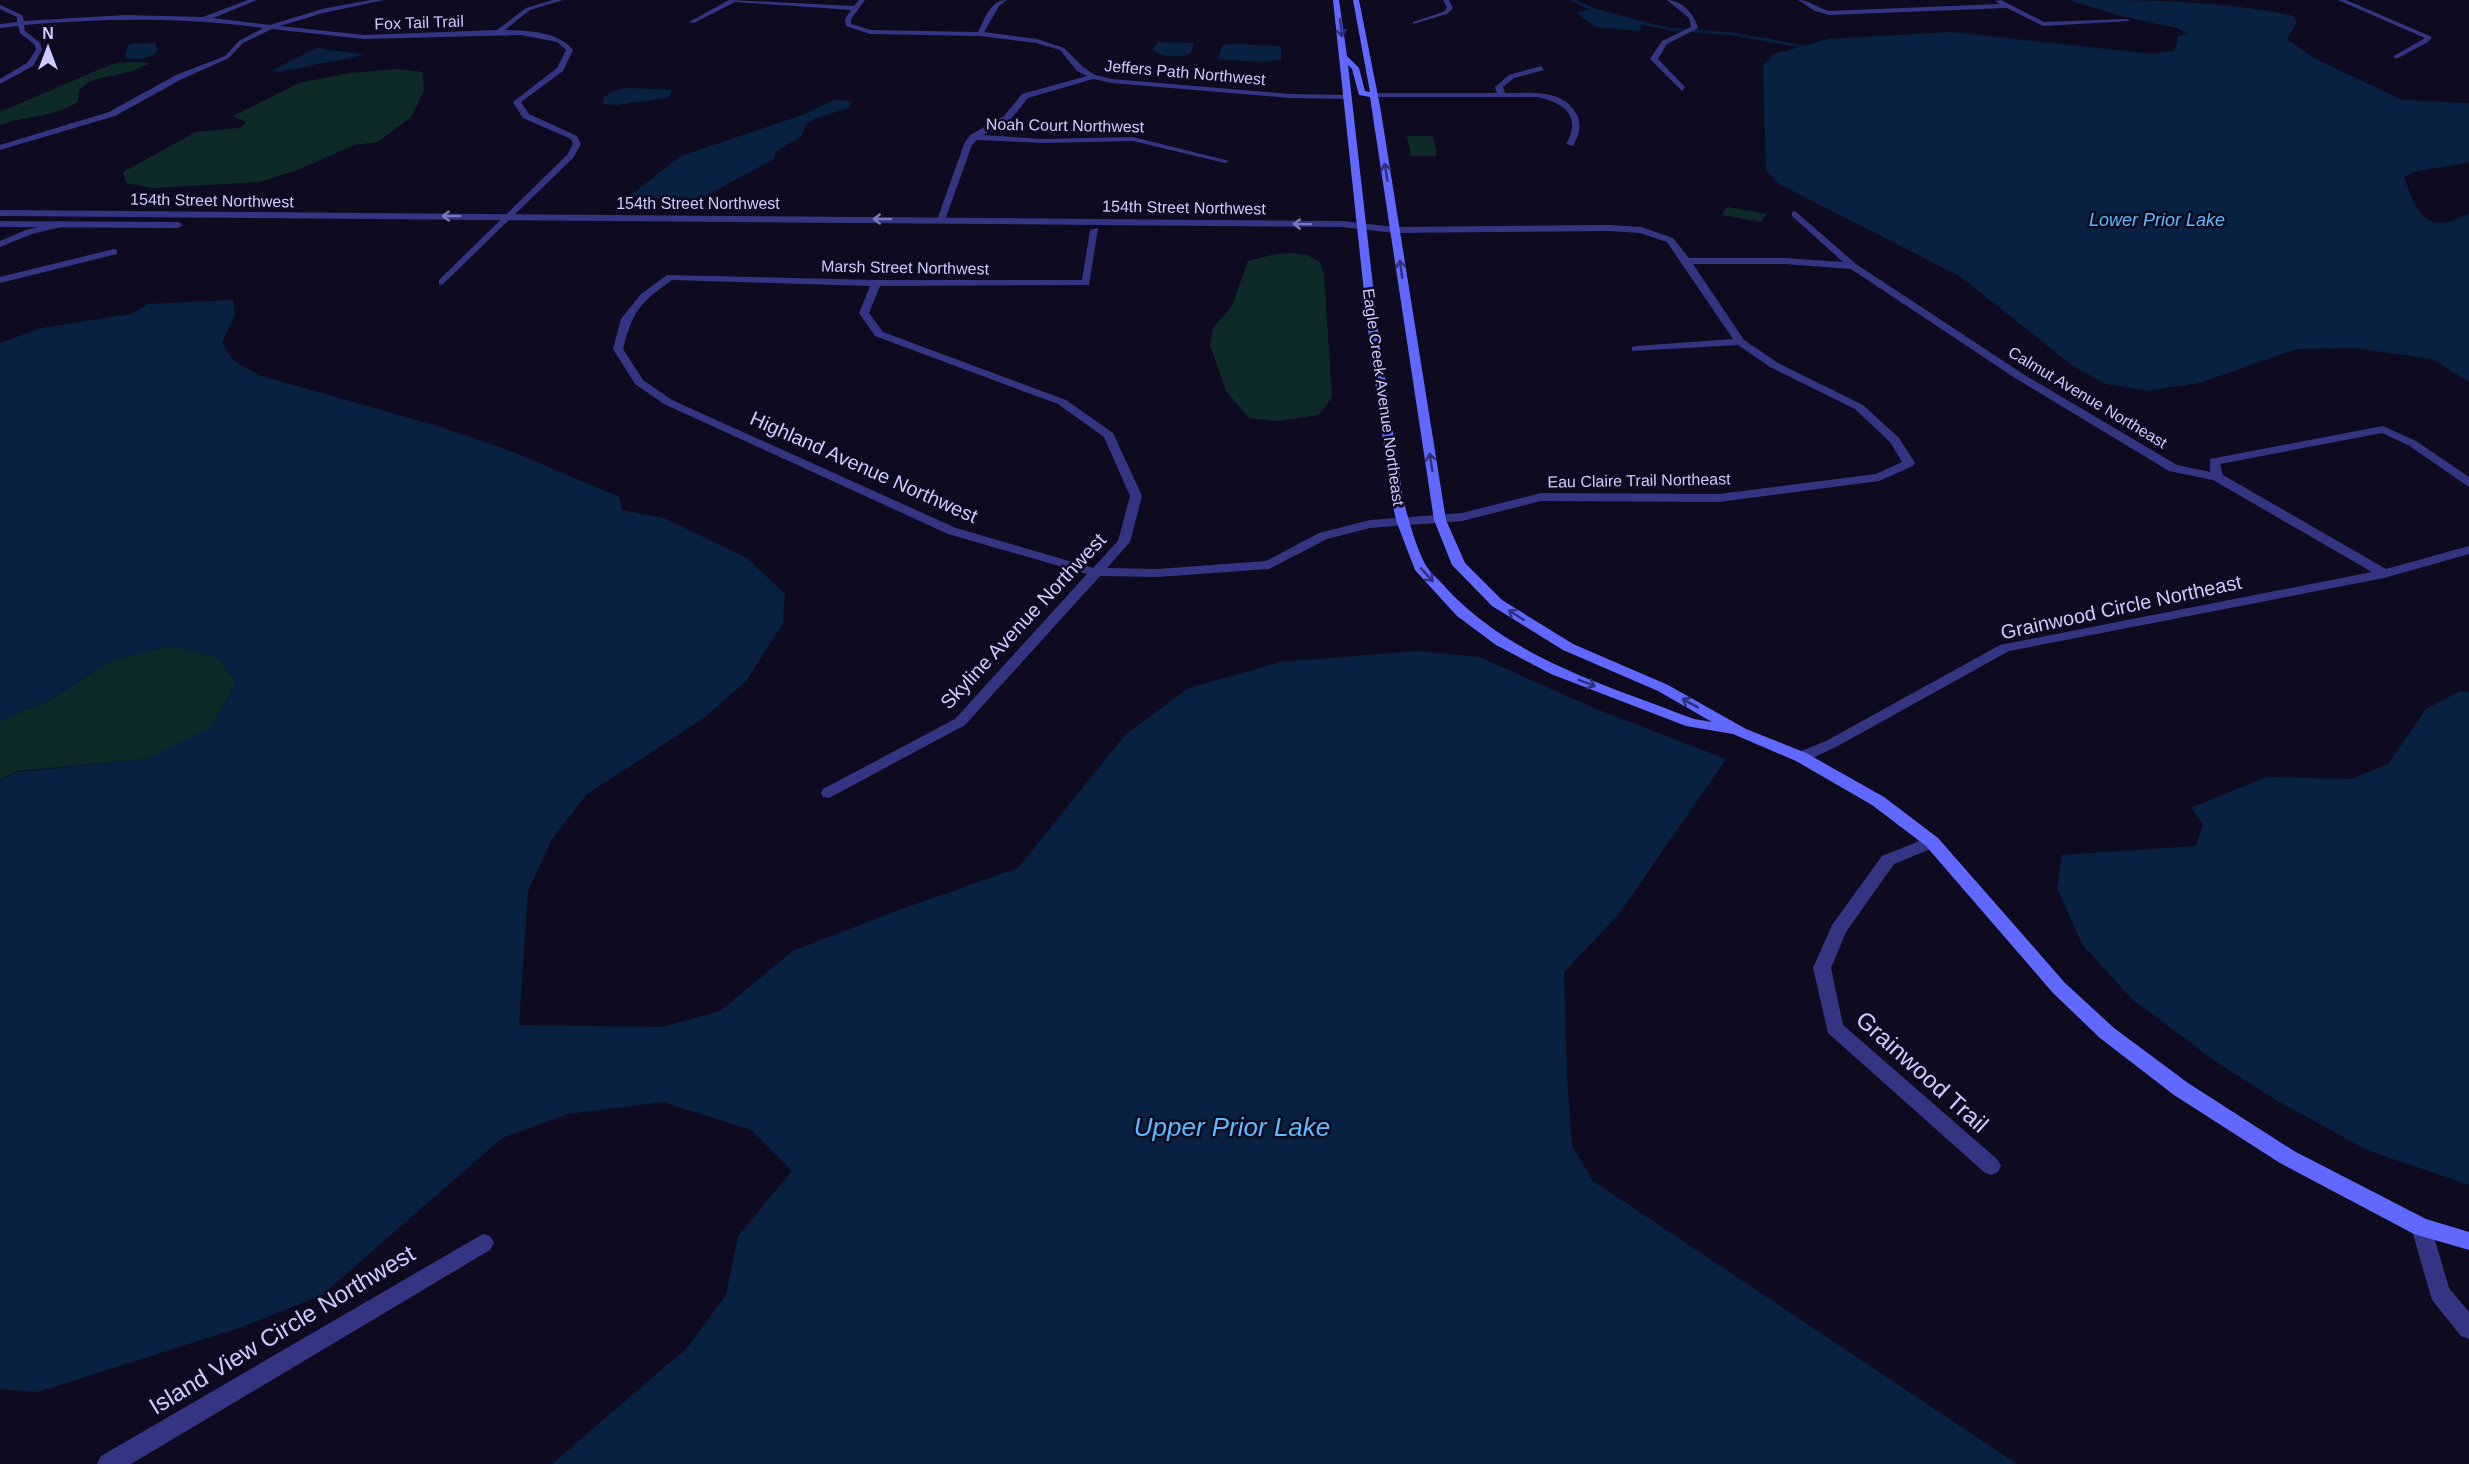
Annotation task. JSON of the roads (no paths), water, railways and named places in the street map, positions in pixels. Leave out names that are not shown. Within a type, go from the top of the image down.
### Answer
[{"type":"main road","name":"Eagle Creek Avenue Northeast","points":[[1336,0],[1361,229],[1397,499],[1403,523],[1420,567],[1462,613],[1502,642],[1556,671],[1691,723],[1741,732]]},
{"type":"main road","name":"Eagle Creek Avenue Northeast","points":[[1356,0],[1374,95],[1440,520],[1459,565],[1497,603],[1568,648],[1663,688],[1741,732],[1801,757],[1878,801],[1932,842],[2059,988],[2107,1033],[2181,1089],[2287,1157],[2421,1227],[2469,1241]]},
{"type":"main road","points":[[1344,57],[1355,68],[1362,93],[1374,95]]},
{"type":"street","points":[[202,20],[254,0]]},
{"type":"street","points":[[0,148],[112,114],[179,77],[227,57],[242,42],[271,27],[322,11],[381,0]]},
{"type":"street","points":[[498,33],[528,9],[560,0]]},
{"type":"street","points":[[692,22],[735,0],[857,8],[862,0]]},
{"type":"street","points":[[981,34],[996,5],[1004,0]]},
{"type":"street","points":[[1415,23],[1445,13],[1450,8],[1446,0]]},
{"type":"street","points":[[1670,0],[1692,17],[1695,28],[1667,41],[1656,51],[1654,59],[1682,89]]},
{"type":"street","points":[[1801,0],[1817,10],[1829,13],[2007,6]]},
{"type":"street","points":[[1996,0],[2043,24],[2127,21]]},
{"type":"street","points":[[2341,0],[2428,37],[2426,41],[2396,57]]},
{"type":"street","points":[[0,7],[20,16],[22,32],[38,44],[39,50],[30,64],[0,82]]},
{"type":"street","name":"Jeffers Path Northwest","points":[[857,8],[848,19],[848,25],[855,29],[870,32],[981,34],[1037,40],[1062,49],[1080,69],[1093,77],[1142,85],[1190,86],[1290,96],[1348,97]]},
{"type":"street","name":"Fox Tail Trail","points":[[0,26],[99,17],[202,20],[364,37],[498,33],[537,35],[558,40],[570,50],[560,69],[517,102],[526,116],[574,138],[577,144],[570,156],[442,282]]},
{"type":"street","points":[[1502,95],[1499,87],[1502,82],[1523,72],[1541,68]]},
{"type":"street","points":[[941,220],[968,144],[973,137],[1009,117],[1017,102],[1025,96],[1093,77]]},
{"type":"street","points":[[1374,95],[1537,95],[1554,98],[1566,104],[1575,120],[1577,129],[1570,144]]},
{"type":"street","name":"Noah Court Northwest","points":[[973,137],[1043,141],[1132,139],[1152,141],[1225,161]]},
{"type":"street","name":"154th Street Northwest","points":[[0,213],[941,220],[1472,231],[1609,228],[1641,230],[1670,240],[1686,261]]},
{"type":"street","name":"Calmut Avenue Northeast","points":[[1795,214],[1853,266],[2019,376],[2173,468],[2217,477],[2384,574]]},
{"type":"street","points":[[0,233],[20,221],[36,219],[133,219],[217,215]]},
{"type":"street","name":"154th Street Northwest","points":[[0,224],[1095,230],[1361,229]]},
{"type":"street","points":[[0,244],[29,232],[62,224]]},
{"type":"street","name":"Marsh Street Northwest","points":[[670,277],[876,283],[1086,284],[1095,230]]},
{"type":"street","points":[[0,280],[114,252]]},
{"type":"street","points":[[1686,261],[1785,261],[1853,266]]},
{"type":"street","name":"Eau Claire Trail Northeast","points":[[1419,522],[1497,510],[1541,498],[1719,498],[1879,477],[1909,463],[1895,440],[1859,407],[1774,365],[1740,342],[1686,261]]},
{"type":"street","name":"Highland Avenue Northwest","points":[[670,277],[644,296],[625,321],[618,349],[639,382],[668,402],[952,531],[1094,572],[1157,573],[1269,565],[1323,536],[1370,525],[1419,522]]},
{"type":"street","name":"Skyline Avenue Northwest","points":[[829,792],[960,722],[1094,572],[1124,542],[1136,496],[1109,435],[1062,402],[879,334],[864,313],[876,283]]},
{"type":"street","points":[[1636,349],[1740,342]]},
{"type":"street","points":[[2217,477],[2214,462],[2383,429],[2412,443],[2469,483]]},
{"type":"street","name":"Grainwood Circle Northeast","points":[[1801,757],[1831,744],[2005,648],[2384,574],[2469,550]]},
{"type":"street","name":"Grainwood Trail","points":[[1932,842],[1888,860],[1838,930],[1822,968],[1835,1028],[1990,1166]]},
{"type":"street","points":[[2421,1227],[2440,1293],[2469,1329]]},
{"type":"street","name":"Island View Circle Northwest","points":[[109,1464],[483,1243]]},
{"type":"water","name":"Lower Prior Lake","points":[[2069,0],[2210,4],[2293,16],[2297,22],[2287,39],[2314,58],[2402,100],[2469,103],[2469,162],[2413,172],[2404,177],[2419,211],[2433,222],[2443,223],[2455,220],[2469,213],[2469,382],[2432,359],[2353,348],[2297,349],[2199,383],[2146,391],[2106,384],[2073,366],[1961,277],[1779,184],[1766,170],[1763,66],[1774,54],[1828,39],[1951,32],[2152,54],[2175,51],[2178,36],[2187,34],[2177,28],[2124,17]]},
{"type":"water","points":[[1596,9],[1638,20],[1641,25],[1640,31],[1596,27],[1578,12]]},
{"type":"water","points":[[1158,42],[1194,43],[1191,53],[1174,56],[1157,53],[1153,48]]},
{"type":"water","points":[[155,43],[158,50],[147,57],[125,58],[130,44]]},
{"type":"water","points":[[1223,45],[1281,47],[1281,60],[1258,62],[1218,59]]},
{"type":"water","points":[[317,48],[364,55],[278,72],[271,71]]},
{"type":"water","points":[[627,88],[672,90],[669,97],[665,98],[617,105],[603,104],[603,98],[613,91]]},
{"type":"water","points":[[834,100],[852,101],[849,108],[816,118],[805,126],[802,136],[776,151],[774,159],[702,198],[627,198],[681,156],[802,115]]},
{"type":"water","name":"Upper Prior Lake","points":[[233,300],[235,314],[222,343],[233,360],[258,375],[434,425],[511,451],[619,497],[622,510],[664,518],[747,558],[785,594],[783,623],[746,681],[704,718],[587,794],[552,839],[528,891],[519,1025],[662,1027],[720,1011],[793,951],[896,911],[1018,868],[1126,734],[1189,688],[1281,662],[1417,651],[1479,657],[1601,711],[1726,759],[1619,914],[1564,972],[1567,1078],[1572,1146],[1593,1181],[2017,1464],[552,1464],[687,1348],[726,1295],[738,1236],[792,1171],[751,1130],[663,1102],[568,1114],[502,1138],[322,1295],[242,1327],[38,1392],[0,1389],[0,780],[17,772],[148,759],[212,727],[236,682],[217,657],[171,646],[110,661],[52,699],[0,721],[0,343],[41,328],[132,314],[147,304]]},
{"type":"water","points":[[2460,691],[2469,692],[2469,1185],[2367,1150],[2276,1100],[2215,1061],[2132,999],[2082,944],[2057,888],[2062,855],[2196,846],[2203,824],[2191,808],[2266,777],[2352,779],[2388,764],[2426,709]]},
{"type":"waterway","points":[[1572,0],[1599,12]]},
{"type":"waterway","points":[[1633,21],[1670,29],[1733,34],[1812,48]]}]
